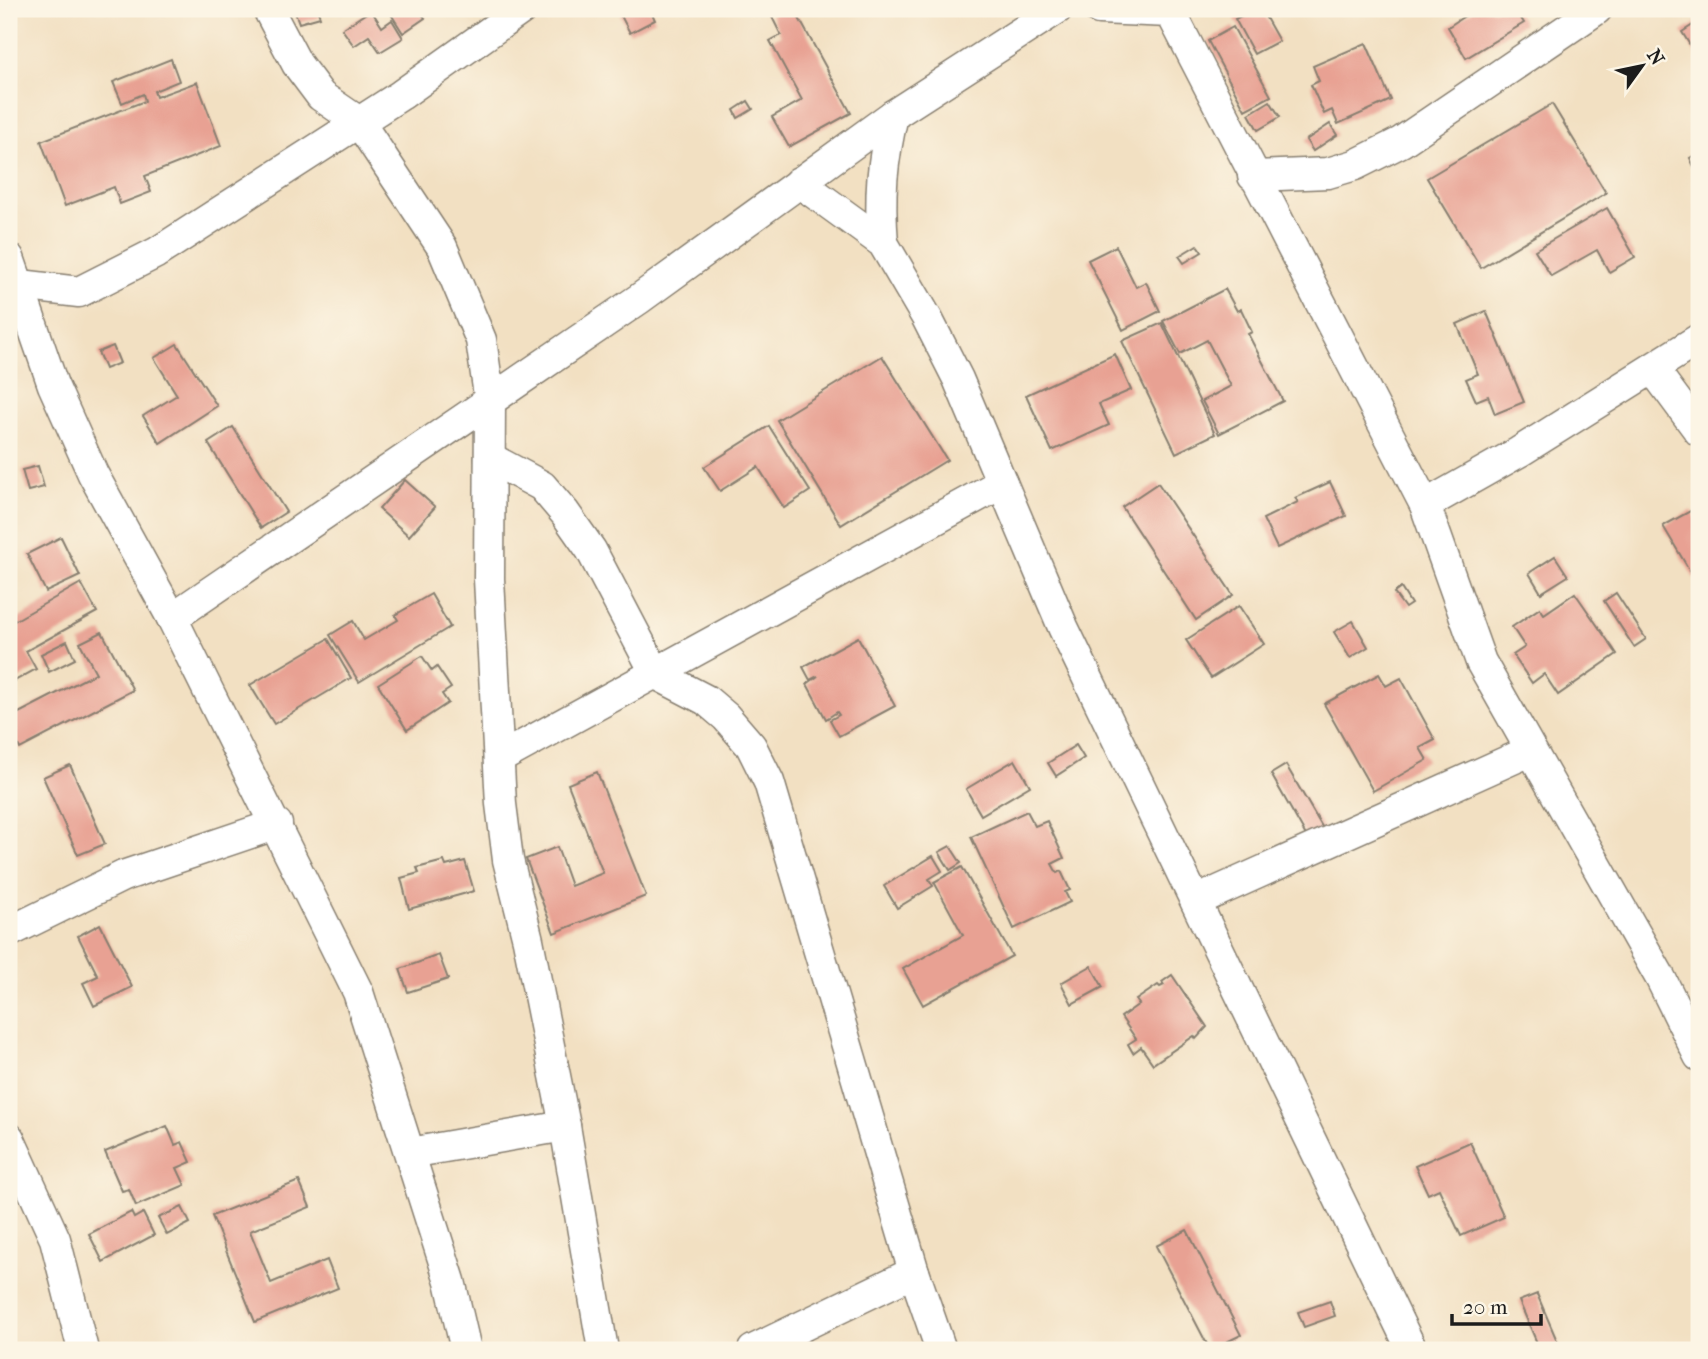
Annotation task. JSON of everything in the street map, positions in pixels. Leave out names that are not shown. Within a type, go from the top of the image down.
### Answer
[{"type":"street","points":[[268,9],[297,64],[321,96],[359,122],[442,247],[481,340],[490,402],[489,579],[501,804],[508,860],[528,940],[565,1126],[603,1350]]},
{"type":"street","points":[[14,272],[79,292],[156,253],[204,225],[359,122],[522,9]]},
{"type":"street","points":[[172,618],[490,402],[893,115],[1057,9]]},
{"type":"street","points":[[1099,9],[1169,10],[1425,505],[1481,662],[1660,977],[1699,1056]]},
{"type":"street","points":[[1253,176],[1328,173],[1355,165],[1401,142],[1500,78],[1597,9]]},
{"type":"street","points":[[883,243],[879,195],[881,165],[893,115]]},
{"type":"street","points":[[799,182],[883,243],[928,318],[1063,627],[1412,1350]]},
{"type":"street","points":[[14,272],[53,386],[93,474],[172,618],[277,824],[358,992],[450,1281],[466,1350]]},
{"type":"street","points":[[1425,505],[1519,452],[1699,339]]},
{"type":"street","points":[[1653,369],[1699,430]]},
{"type":"street","points":[[490,458],[542,486],[565,513],[591,550],[656,674],[706,700],[751,746],[769,782],[914,1272],[941,1350]]},
{"type":"street","points":[[500,758],[1002,483]]},
{"type":"street","points":[[1196,901],[1530,751]]},
{"type":"street","points":[[9,932],[123,876],[277,824]]},
{"type":"street","points":[[410,1153],[565,1126]]},
{"type":"street","points":[[9,1138],[55,1239],[83,1350]]},
{"type":"street","points":[[753,1350],[914,1272]]},
{"type":"building","points":[[294,9],[317,9],[320,17],[299,23]]},
{"type":"building","points":[[418,9],[425,18],[403,33],[389,11]]},
{"type":"building","points":[[629,9],[650,9],[655,20],[630,33],[620,14]]},
{"type":"building","points":[[783,9],[794,9],[851,113],[789,147],[772,117],[802,100],[770,41],[781,35],[771,15]]},
{"type":"building","points":[[1254,9],[1261,9],[1279,41],[1254,54],[1235,19]]},
{"type":"building","points":[[1475,9],[1515,9],[1524,23],[1466,58],[1448,27]]},
{"type":"building","points":[[371,10],[382,27],[392,20],[403,38],[380,52],[369,36],[354,46],[342,29]]},
{"type":"building","points":[[1699,21],[1699,60],[1682,32]]},
{"type":"building","points":[[1233,27],[1271,96],[1245,110],[1208,41]]},
{"type":"building","points":[[1366,43],[1391,100],[1338,124],[1332,110],[1324,114],[1311,85],[1319,81],[1313,66]]},
{"type":"building","points":[[171,59],[179,81],[154,91],[156,97],[197,82],[221,146],[145,176],[151,192],[120,204],[114,187],[65,206],[41,141],[145,101],[143,94],[122,103],[113,82]]},
{"type":"building","points":[[748,101],[753,109],[738,118],[734,110]]},
{"type":"building","points":[[1270,101],[1280,117],[1258,130],[1249,114]]},
{"type":"building","points":[[1552,104],[1606,193],[1481,268],[1427,178]]},
{"type":"building","points":[[1330,124],[1337,135],[1313,151],[1306,140]]},
{"type":"building","points":[[1699,153],[1699,177],[1690,158]]},
{"type":"building","points":[[1607,208],[1635,257],[1609,272],[1597,250],[1551,276],[1535,250]]},
{"type":"building","points":[[1197,245],[1202,252],[1184,263],[1179,256]]},
{"type":"building","points":[[1116,246],[1136,287],[1146,282],[1160,311],[1123,330],[1088,260]]},
{"type":"building","points":[[1225,289],[1237,311],[1241,309],[1252,332],[1248,334],[1283,401],[1219,434],[1202,401],[1231,386],[1207,340],[1180,354],[1163,321]]},
{"type":"building","points":[[1486,311],[1524,402],[1495,414],[1488,396],[1476,401],[1466,379],[1478,374],[1457,324]]},
{"type":"building","points":[[1162,323],[1215,434],[1176,453],[1122,341]]},
{"type":"building","points":[[177,344],[217,406],[160,443],[143,416],[177,395],[154,358]]},
{"type":"building","points":[[113,346],[120,363],[105,369],[98,352]]},
{"type":"building","points":[[1115,354],[1131,390],[1099,404],[1109,425],[1052,451],[1026,395]]},
{"type":"building","points":[[882,356],[947,460],[841,525],[777,420]]},
{"type":"building","points":[[769,426],[810,491],[784,508],[758,467],[720,491],[704,467]]},
{"type":"building","points":[[233,427],[286,512],[261,528],[208,443]]},
{"type":"building","points":[[38,466],[44,487],[28,491],[22,470]]},
{"type":"building","points":[[405,480],[435,507],[409,536],[379,509]]},
{"type":"building","points":[[1330,482],[1346,516],[1277,548],[1263,519],[1298,502],[1295,498]]},
{"type":"building","points":[[1158,483],[1233,595],[1196,620],[1122,507]]},
{"type":"building","points":[[1692,510],[1699,523],[1699,574],[1694,578],[1663,526]]},
{"type":"building","points":[[61,537],[80,576],[46,592],[27,554]]},
{"type":"building","points":[[1555,556],[1568,576],[1541,593],[1529,573]]},
{"type":"building","points":[[81,583],[97,612],[26,651],[36,669],[9,684],[9,624]]},
{"type":"building","points":[[1401,588],[1411,604],[1405,608],[1394,593]]},
{"type":"building","points":[[1575,593],[1617,654],[1558,695],[1544,674],[1532,683],[1513,655],[1525,647],[1512,627],[1540,608],[1544,614]]},
{"type":"building","points":[[1616,593],[1646,639],[1634,647],[1604,601]]},
{"type":"building","points":[[431,594],[450,627],[359,682],[330,635],[353,621],[364,640],[398,620],[395,615]]},
{"type":"building","points":[[1239,606],[1264,644],[1211,678],[1186,640]]},
{"type":"building","points":[[1353,621],[1368,647],[1350,658],[1334,632]]},
{"type":"building","points":[[102,632],[133,690],[20,749],[12,733],[17,730],[11,717],[96,673],[80,643]]},
{"type":"building","points":[[858,637],[895,706],[839,736],[830,720],[839,715],[837,712],[826,719],[807,684],[818,676],[810,680],[803,667]]},
{"type":"building","points":[[328,639],[351,678],[274,724],[250,685]]},
{"type":"building","points":[[67,641],[75,659],[49,672],[41,654]]},
{"type":"building","points":[[422,656],[432,671],[437,667],[451,688],[442,694],[448,703],[407,730],[378,684]]},
{"type":"building","points":[[1379,674],[1386,686],[1401,678],[1435,740],[1420,748],[1427,760],[1373,791],[1324,704]]},
{"type":"building","points":[[1076,745],[1084,758],[1056,776],[1048,763]]},
{"type":"building","points":[[1015,760],[1030,786],[981,815],[966,789]]},
{"type":"building","points":[[70,765],[105,844],[78,855],[43,777]]},
{"type":"building","points":[[1286,765],[1325,832],[1309,841],[1271,774]]},
{"type":"building","points":[[597,772],[646,896],[554,933],[526,859],[557,847],[571,886],[603,873],[568,784]]},
{"type":"building","points":[[1027,811],[1035,826],[1047,821],[1064,858],[1052,864],[1057,873],[1061,871],[1070,890],[1065,892],[1070,902],[1014,929],[971,837]]},
{"type":"building","points":[[950,846],[961,863],[950,870],[939,852]]},
{"type":"building","points":[[933,856],[942,871],[929,879],[933,886],[897,908],[884,886]]},
{"type":"building","points":[[444,861],[446,866],[465,861],[474,891],[409,909],[401,878],[419,873],[417,868]]},
{"type":"building","points":[[962,867],[1012,956],[923,1005],[903,969],[963,935],[934,882]]},
{"type":"building","points":[[100,924],[132,987],[94,1006],[83,983],[98,976],[78,936]]},
{"type":"building","points":[[439,955],[448,979],[408,992],[400,969]]},
{"type":"building","points":[[1091,966],[1103,987],[1072,1004],[1061,983]]},
{"type":"building","points":[[1172,975],[1207,1027],[1196,1039],[1194,1036],[1153,1064],[1141,1047],[1133,1053],[1128,1044],[1136,1039],[1121,1017],[1139,1004],[1136,1000],[1158,985],[1164,985],[1162,982]]},
{"type":"building","points":[[167,1126],[175,1145],[182,1142],[191,1162],[177,1168],[185,1185],[136,1206],[129,1189],[122,1191],[105,1152]]},
{"type":"building","points":[[1470,1142],[1504,1217],[1461,1236],[1439,1189],[1428,1194],[1415,1166]]},
{"type":"building","points":[[299,1181],[310,1207],[250,1231],[271,1283],[327,1260],[338,1288],[255,1322],[212,1216]]},
{"type":"building","points":[[182,1207],[190,1223],[167,1235],[158,1218]]},
{"type":"building","points":[[131,1212],[134,1218],[143,1213],[154,1235],[103,1262],[89,1234]]},
{"type":"building","points":[[1187,1230],[1241,1335],[1210,1350],[1156,1246]]},
{"type":"building","points":[[1537,1294],[1561,1350],[1540,1350],[1519,1301]]},
{"type":"building","points":[[1330,1301],[1335,1316],[1304,1327],[1298,1312]]}]
